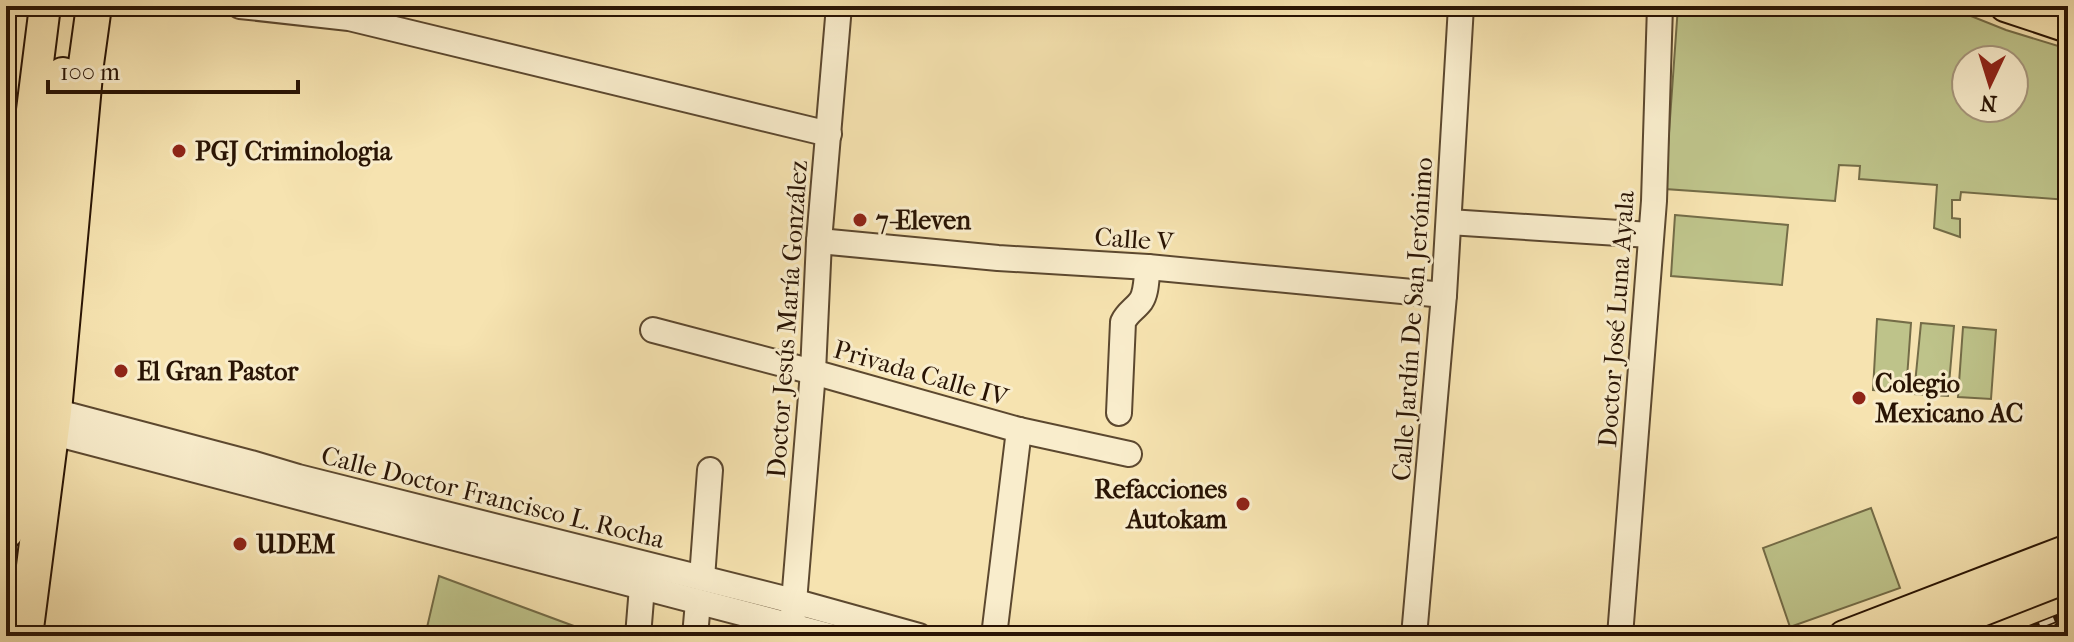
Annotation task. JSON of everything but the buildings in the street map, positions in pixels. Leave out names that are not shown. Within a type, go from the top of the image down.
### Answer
[{"type":"highway","points":[[6,531],[72,6]]},
{"type":"highway","points":[[25,636],[52,422],[94,6]]},
{"type":"main road","points":[[6,318],[15,170],[45,6]]},
{"type":"main road","points":[[2005,6],[2068,27]]},
{"type":"main road","points":[[1844,636],[2068,550]]},
{"type":"main road","points":[[1917,636],[2068,577]]},
{"type":"street","points":[[240,6],[349,18],[829,134]]},
{"type":"street","name":"Doctor Jesús María González","points":[[792,631],[839,6]]},
{"type":"street","name":"Calle Jardín De San Jerónimo","points":[[1414,636],[1444,295],[1461,6]]},
{"type":"street","name":"Doctor José Luna Ayala","points":[[1620,636],[1654,201],[1660,6]]},
{"type":"street","points":[[1449,222],[1650,235]]},
{"type":"street","name":"Calle V","points":[[819,241],[998,258],[1148,267],[1444,295]]},
{"type":"street","points":[[1119,413],[1123,322],[1140,303],[1148,267]]},
{"type":"street","name":"Privada Calle IV","points":[[653,330],[1019,430],[1129,454]]},
{"type":"street","name":"Calle Doctor Francisco L. Rocha","points":[[52,422],[700,590],[792,631],[830,636]]},
{"type":"street","points":[[994,636],[1019,430]]},
{"type":"street","points":[[695,636],[710,470]]},
{"type":"street","name":"Calle Doctor Francisco L. Rocha","points":[[349,500],[642,587],[793,601],[919,636]]},
{"type":"street","points":[[638,636],[642,587]]},
{"type":"green space","points":[[1678,6],[1946,6],[2006,30],[2068,49],[2068,200],[1961,192],[1960,200],[1952,200],[1952,218],[1960,219],[1960,237],[1934,228],[1937,185],[1859,179],[1860,166],[1839,165],[1835,201],[1665,189]]},
{"type":"green space","points":[[1675,215],[1788,225],[1782,285],[1671,276]]},
{"type":"green space","points":[[1877,319],[1911,323],[1906,392],[1873,390]]},
{"type":"green space","points":[[1921,323],[1954,326],[1948,396],[1914,394]]},
{"type":"green space","points":[[1963,327],[1996,330],[1991,399],[1958,397]]},
{"type":"green space","points":[[1871,508],[1900,588],[1790,627],[1763,548]]},
{"type":"green space","points":[[439,576],[590,632],[589,636],[425,636]]},
{"type":"railway","points":[[2012,636],[2068,614]]},
{"type":"place","name":"PGJ Criminologia","points":[[179,151]]},
{"type":"place","name":"7-Eleven","points":[[860,220]]},
{"type":"place","name":"El Gran Pastor","points":[[121,371]]},
{"type":"place","name":"Colegio Mexicano AC","points":[[1859,398]]},
{"type":"place","name":"Refacciones Autokam","points":[[1243,504]]},
{"type":"place","name":"UDEM","points":[[240,544]]}]
